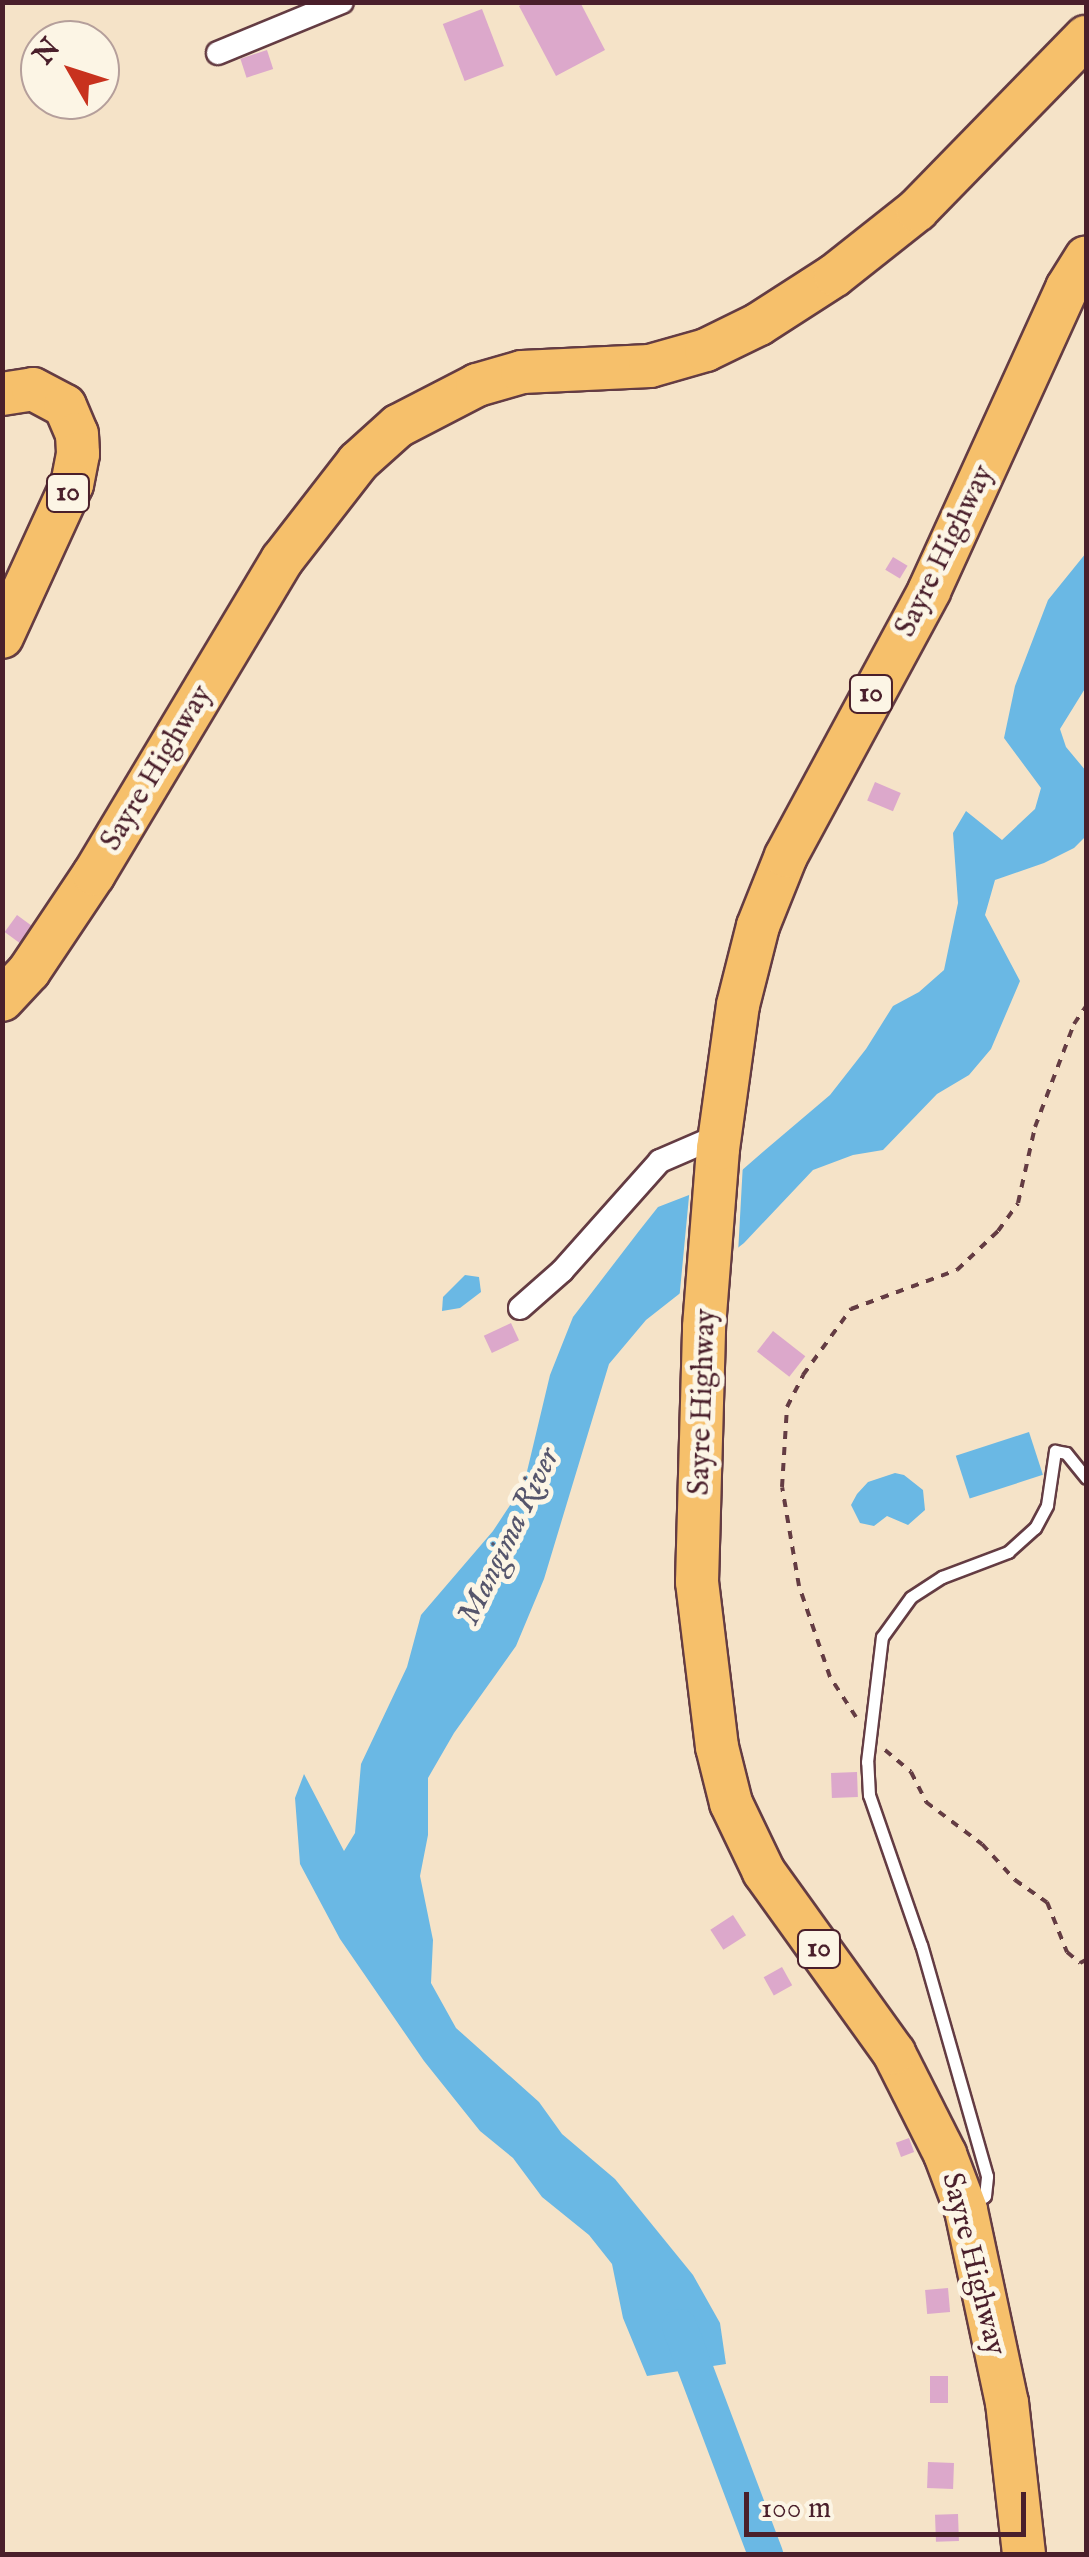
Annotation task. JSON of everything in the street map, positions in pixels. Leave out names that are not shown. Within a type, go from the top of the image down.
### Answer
[{"type":"highway","name":"Sayre Highway","points":[[2,1000],[30,972],[94,874],[282,560],[358,462],[398,426],[477,385],[507,376],[650,366],[706,350],[759,324],[836,275],[917,210],[1086,36]]},
{"type":"highway","name":"Sayre Highway","points":[[1024,2554],[1007,2402],[966,2210],[945,2154],[894,2053],[764,1872],[731,1803],[716,1747],[697,1582],[704,1327],[719,1142],[738,1005],[758,926],[786,856],[929,591],[1067,288],[1086,258]]},
{"type":"highway","name":"10","points":[[2,394],[33,389],[65,406],[77,434],[78,454],[72,484],[2,637]]},
{"type":"street","points":[[218,53],[342,2]]},
{"type":"street","points":[[520,1308],[562,1271],[660,1161],[719,1142]]},
{"type":"lane","points":[[966,2210],[986,2196],[987,2176],[922,1945],[869,1795],[882,1637],[900,1608],[942,1577],[1008,1552],[1035,1528],[1047,1505],[1055,1451],[1066,1453],[1086,1478]]},
{"type":"path","points":[[1086,1006],[1074,1024],[1054,1085],[1035,1126],[1018,1203],[998,1231],[956,1270],[852,1309],[803,1375],[787,1407],[782,1486],[800,1586],[830,1676],[871,1740],[912,1772],[926,1802],[982,1844],[1015,1880],[1047,1902],[1066,1952],[1080,1963],[1086,1960]]},
{"type":"water","points":[[1086,553],[1086,687],[1060,729],[1066,747],[1086,771],[1086,836],[1074,848],[1044,863],[995,880],[985,915],[1020,981],[991,1049],[969,1075],[937,1094],[883,1150],[853,1155],[813,1170],[744,1243],[646,1320],[609,1364],[544,1579],[516,1646],[454,1733],[428,1778],[428,1835],[420,1876],[433,1940],[431,1983],[456,2028],[539,2102],[562,2134],[615,2179],[693,2275],[720,2323],[726,2364],[647,2376],[623,2318],[612,2264],[589,2235],[542,2197],[513,2158],[480,2131],[424,2061],[340,1939],[300,1864],[295,1798],[304,1774],[344,1851],[355,1833],[361,1764],[407,1667],[421,1615],[493,1531],[524,1484],[550,1375],[573,1317],[639,1231],[658,1207],[733,1178],[830,1095],[893,1006],[919,992],[944,970],[958,903],[953,833],[966,811],[1002,840],[1035,809],[1041,788],[1004,738],[1015,686],[1048,600]]},
{"type":"water","points":[[465,1275],[479,1277],[481,1292],[460,1308],[442,1311],[443,1297]]},
{"type":"water","points":[[1029,1432],[1043,1475],[970,1499],[956,1456]]},
{"type":"water","points":[[895,1473],[923,1490],[925,1510],[908,1525],[887,1516],[874,1526],[860,1523],[851,1505],[857,1494],[868,1482]]},
{"type":"pier","points":[[743,1163],[738,1254],[679,1301],[690,1186],[730,1173]]},
{"type":"building","points":[[526,2],[580,2],[605,50],[556,76],[519,6]]},
{"type":"building","points":[[482,9],[504,66],[465,81],[443,24]]},
{"type":"building","points":[[267,50],[273,69],[247,78],[240,59]]},
{"type":"building","points":[[893,557],[908,566],[900,579],[885,570]]},
{"type":"building","points":[[875,782],[901,793],[893,811],[867,800]]},
{"type":"building","points":[[17,915],[32,926],[20,943],[5,932]]},
{"type":"building","points":[[511,1323],[519,1340],[492,1353],[484,1336]]},
{"type":"building","points":[[773,1331],[805,1356],[789,1377],[757,1351]]},
{"type":"building","points":[[857,1772],[858,1797],[832,1798],[831,1773]]},
{"type":"building","points":[[733,1915],[746,1935],[723,1950],[710,1930]]},
{"type":"building","points":[[782,1967],[792,1985],[774,1996],[764,1977]]},
{"type":"building","points":[[909,2138],[914,2152],[901,2157],[896,2143]]},
{"type":"building","points":[[948,2288],[950,2312],[927,2314],[925,2290]]},
{"type":"building","points":[[930,2376],[948,2376],[948,2403],[930,2403]]},
{"type":"building","points":[[928,2462],[954,2463],[953,2489],[927,2488]]},
{"type":"building","points":[[958,2514],[959,2541],[936,2542],[935,2515]]},
{"type":"waterway","name":"Mangima River","points":[[679,2326],[765,2554]]}]
